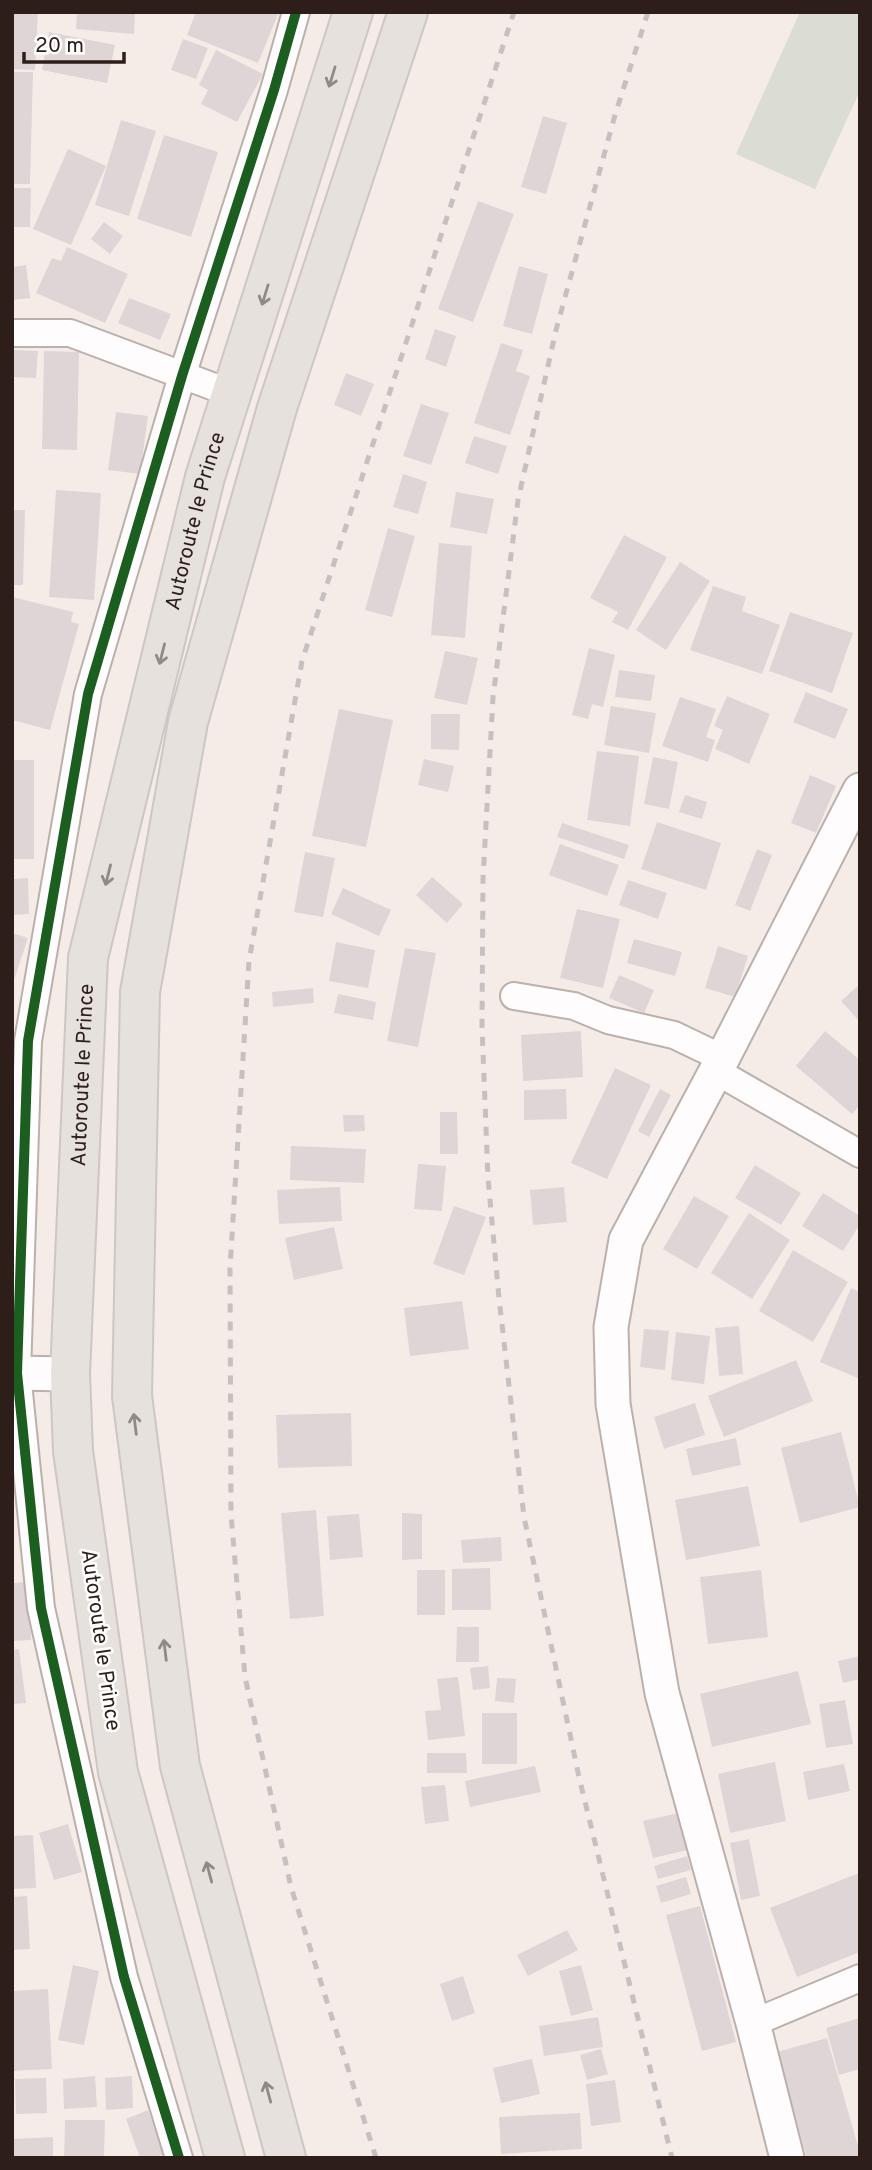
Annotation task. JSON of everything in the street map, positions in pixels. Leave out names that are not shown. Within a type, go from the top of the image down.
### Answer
[{"type":"main road","name":"Autoroute le Prince","points":[[225,2158],[118,1772],[73,1451],[69,1374],[88,958],[205,477],[353,12]]},
{"type":"main road","points":[[286,2158],[180,1766],[132,1396],[140,992],[188,722],[277,408],[408,12]]},
{"type":"street","points":[[179,2158],[124,1977],[41,1608],[15,1373],[28,1041],[88,694],[182,376],[274,90],[296,12]]},
{"type":"street","points":[[12,333],[70,333],[233,394]]},
{"type":"street","points":[[787,2158],[753,2023],[662,1693],[613,1404],[611,1327],[626,1240],[860,790]]},
{"type":"street","points":[[514,996],[574,1006],[608,1020],[674,1035],[860,1154]]},
{"type":"street","points":[[15,1373],[69,1374]]},
{"type":"street","points":[[753,2023],[860,1978]]},
{"type":"shaded area","points":[[800,12],[851,12],[860,16],[860,91],[815,189],[736,154]]},
{"type":"building","points":[[12,12],[38,12],[35,70],[12,69]]},
{"type":"building","points":[[77,12],[135,12],[134,34],[76,29]]},
{"type":"building","points":[[196,12],[279,12],[258,63],[187,35]]},
{"type":"building","points":[[49,32],[115,45],[107,83],[42,70]]},
{"type":"building","points":[[183,39],[208,48],[196,79],[171,70]]},
{"type":"building","points":[[216,50],[263,74],[237,122],[201,104],[208,90],[199,85]]},
{"type":"building","points":[[12,72],[33,72],[30,184],[12,184]]},
{"type":"building","points":[[543,116],[567,123],[546,194],[521,187]]},
{"type":"building","points":[[121,120],[156,131],[129,216],[95,205]]},
{"type":"building","points":[[164,135],[218,152],[191,237],[137,219]]},
{"type":"building","points":[[68,149],[106,166],[71,245],[33,229]]},
{"type":"building","points":[[12,188],[31,188],[30,227],[12,227]]},
{"type":"building","points":[[478,201],[514,214],[473,322],[438,309]]},
{"type":"building","points":[[104,222],[123,236],[110,254],[91,239]]},
{"type":"building","points":[[67,247],[128,274],[105,323],[36,293],[52,258],[61,261]]},
{"type":"building","points":[[26,265],[30,298],[12,300],[12,267]]},
{"type":"building","points":[[519,266],[548,274],[532,334],[503,326]]},
{"type":"building","points":[[129,298],[171,314],[160,340],[118,323]]},
{"type":"building","points":[[435,329],[456,336],[446,367],[425,359]]},
{"type":"building","points":[[501,343],[523,350],[516,371],[530,376],[510,435],[474,423]]},
{"type":"building","points":[[12,350],[38,351],[36,378],[12,377]]},
{"type":"building","points":[[44,351],[79,352],[77,450],[42,449]]},
{"type":"building","points":[[346,373],[374,384],[361,416],[334,405]]},
{"type":"building","points":[[421,404],[449,413],[431,465],[403,456]]},
{"type":"building","points":[[116,412],[148,416],[140,474],[108,470]]},
{"type":"building","points":[[474,436],[507,446],[498,474],[465,463]]},
{"type":"building","points":[[403,474],[427,482],[418,514],[393,507]]},
{"type":"building","points":[[56,490],[101,493],[94,600],[49,597]]},
{"type":"building","points":[[456,492],[494,499],[487,534],[450,527]]},
{"type":"building","points":[[12,510],[25,510],[23,585],[12,585]]},
{"type":"building","points":[[388,528],[415,536],[392,617],[365,610]]},
{"type":"building","points":[[624,535],[667,557],[628,630],[612,622],[618,612],[590,598]]},
{"type":"building","points":[[439,543],[472,546],[465,638],[431,635]]},
{"type":"building","points":[[680,562],[710,581],[666,650],[636,630]]},
{"type":"building","points":[[713,586],[746,597],[742,611],[780,625],[762,674],[690,650]]},
{"type":"building","points":[[12,597],[73,612],[71,622],[79,624],[50,730],[12,720]]},
{"type":"building","points":[[790,612],[853,633],[832,693],[769,671]]},
{"type":"building","points":[[589,648],[615,655],[603,707],[592,704],[588,719],[572,715]]},
{"type":"building","points":[[445,651],[478,658],[467,705],[434,698]]},
{"type":"building","points":[[619,670],[655,675],[651,701],[615,697]]},
{"type":"building","points":[[806,692],[848,709],[835,739],[793,722]]},
{"type":"building","points":[[727,696],[770,714],[749,764],[715,749],[723,730],[714,726]]},
{"type":"building","points":[[680,697],[716,709],[706,737],[715,740],[708,762],[662,746]]},
{"type":"building","points":[[611,706],[656,713],[649,753],[604,745]]},
{"type":"building","points":[[339,709],[393,720],[366,847],[312,836]]},
{"type":"building","points":[[431,714],[460,714],[459,750],[431,749]]},
{"type":"building","points":[[597,751],[639,756],[630,826],[587,820]]},
{"type":"building","points":[[653,757],[678,762],[669,809],[644,804]]},
{"type":"building","points":[[424,759],[454,766],[448,792],[418,785]]},
{"type":"building","points":[[12,760],[34,760],[34,859],[12,859]]},
{"type":"building","points":[[810,775],[836,786],[816,833],[791,823]]},
{"type":"building","points":[[685,795],[707,802],[702,819],[679,812]]},
{"type":"building","points":[[657,822],[721,843],[706,890],[641,869]]},
{"type":"building","points":[[562,823],[629,845],[624,859],[557,837]]},
{"type":"building","points":[[560,844],[619,865],[607,896],[549,875]]},
{"type":"building","points":[[757,849],[772,855],[750,911],[735,905]]},
{"type":"building","points":[[305,852],[335,858],[323,917],[294,912]]},
{"type":"building","points":[[432,877],[463,904],[447,923],[416,895]]},
{"type":"building","points":[[28,878],[29,914],[12,915],[12,879]]},
{"type":"building","points":[[628,880],[667,893],[658,919],[619,905]]},
{"type":"building","points":[[343,888],[391,910],[379,936],[331,914]]},
{"type":"building","points":[[577,909],[620,919],[603,988],[560,978]]},
{"type":"building","points":[[12,933],[28,938],[13,983],[12,983]]},
{"type":"building","points":[[634,939],[682,952],[675,976],[627,963]]},
{"type":"building","points":[[336,942],[375,950],[368,988],[329,981]]},
{"type":"building","points":[[718,946],[748,956],[735,997],[705,988]]},
{"type":"building","points":[[405,948],[436,953],[418,1047],[387,1041]]},
{"type":"building","points":[[619,975],[654,990],[644,1013],[609,998]]},
{"type":"building","points":[[860,984],[860,1022],[841,1001]]},
{"type":"building","points":[[313,988],[314,1003],[273,1007],[272,992]]},
{"type":"building","points":[[338,994],[376,1002],[373,1020],[334,1013]]},
{"type":"building","points":[[581,1031],[583,1077],[523,1081],[521,1035]]},
{"type":"building","points":[[825,1031],[860,1060],[860,1105],[852,1114],[796,1066]]},
{"type":"building","points":[[615,1068],[651,1085],[607,1179],[571,1163]]},
{"type":"building","points":[[566,1089],[567,1119],[524,1120],[524,1090]]},
{"type":"building","points":[[660,1089],[671,1095],[649,1137],[638,1131]]},
{"type":"building","points":[[440,1112],[457,1112],[458,1154],[440,1154]]},
{"type":"building","points":[[343,1115],[364,1115],[365,1131],[344,1132]]},
{"type":"building","points":[[291,1146],[366,1149],[364,1183],[290,1180]]},
{"type":"building","points":[[418,1164],[446,1166],[442,1211],[414,1209]]},
{"type":"building","points":[[755,1165],[801,1193],[781,1225],[735,1198]]},
{"type":"building","points":[[340,1187],[342,1221],[279,1224],[277,1190]]},
{"type":"building","points":[[564,1187],[567,1222],[533,1225],[530,1190]]},
{"type":"building","points":[[823,1193],[860,1216],[860,1224],[843,1251],[802,1226]]},
{"type":"building","points":[[694,1196],[729,1216],[697,1269],[663,1249]]},
{"type":"building","points":[[454,1206],[486,1217],[464,1275],[433,1264]]},
{"type":"building","points":[[749,1213],[790,1240],[752,1299],[711,1273]]},
{"type":"building","points":[[334,1227],[343,1269],[294,1280],[285,1238]]},
{"type":"building","points":[[793,1250],[848,1282],[813,1342],[759,1311]]},
{"type":"building","points":[[851,1288],[860,1292],[860,1379],[820,1362]]},
{"type":"building","points":[[462,1301],[469,1349],[410,1356],[404,1308]]},
{"type":"building","points":[[739,1326],[743,1374],[719,1376],[715,1328]]},
{"type":"building","points":[[644,1329],[669,1331],[665,1370],[640,1367]]},
{"type":"building","points":[[676,1332],[710,1336],[704,1384],[671,1380]]},
{"type":"building","points":[[796,1360],[813,1401],[724,1437],[708,1396]]},
{"type":"building","points":[[695,1403],[705,1435],[664,1449],[654,1417]]},
{"type":"building","points":[[351,1413],[352,1466],[278,1468],[276,1415]]},
{"type":"building","points":[[841,1432],[860,1507],[800,1523],[781,1448]]},
{"type":"building","points":[[736,1438],[741,1465],[692,1476],[686,1449]]},
{"type":"building","points":[[748,1486],[760,1546],[686,1560],[675,1500]]},
{"type":"building","points":[[316,1510],[324,1616],[290,1619],[281,1513]]},
{"type":"building","points":[[402,1513],[422,1514],[422,1559],[402,1560]]},
{"type":"building","points":[[359,1514],[363,1557],[330,1560],[327,1516]]},
{"type":"building","points":[[501,1537],[502,1561],[463,1563],[461,1540]]},
{"type":"building","points":[[490,1568],[491,1610],[452,1610],[452,1569]]},
{"type":"building","points":[[417,1570],[445,1570],[445,1615],[417,1615]]},
{"type":"building","points":[[761,1570],[768,1637],[708,1644],[700,1577]]},
{"type":"building","points":[[29,1582],[31,1640],[12,1641],[12,1583]]},
{"type":"building","points":[[457,1627],[479,1627],[479,1662],[456,1662]]},
{"type":"building","points":[[19,1649],[26,1703],[12,1704],[12,1650]]},
{"type":"building","points":[[860,1656],[860,1679],[843,1683],[838,1661]]},
{"type":"building","points":[[488,1666],[490,1688],[473,1690],[470,1668]]},
{"type":"building","points":[[798,1671],[811,1724],[712,1747],[700,1694]]},
{"type":"building","points":[[458,1677],[465,1736],[428,1740],[425,1711],[441,1710],[437,1679]]},
{"type":"building","points":[[497,1678],[516,1679],[514,1703],[495,1701]]},
{"type":"building","points":[[845,1700],[853,1744],[826,1748],[819,1704]]},
{"type":"building","points":[[482,1713],[517,1713],[517,1764],[482,1764]]},
{"type":"building","points":[[427,1753],[466,1753],[467,1773],[427,1773]]},
{"type":"building","points":[[775,1762],[786,1821],[730,1833],[718,1774]]},
{"type":"building","points":[[844,1764],[850,1791],[808,1800],[803,1772]]},
{"type":"building","points":[[535,1766],[541,1792],[470,1807],[465,1781]]},
{"type":"building","points":[[445,1785],[449,1821],[425,1824],[421,1787]]},
{"type":"building","points":[[679,1813],[688,1850],[653,1858],[643,1821]]},
{"type":"building","points":[[68,1824],[82,1872],[54,1880],[39,1833]]},
{"type":"building","points":[[33,1835],[36,1888],[12,1889],[12,1836]]},
{"type":"building","points":[[749,1839],[760,1896],[741,1900],[730,1843]]},
{"type":"building","points":[[687,1856],[691,1870],[658,1879],[654,1866]]},
{"type":"building","points":[[859,1873],[860,1952],[797,1977],[770,1908]]},
{"type":"building","points":[[686,1877],[691,1894],[661,1903],[656,1886]]},
{"type":"building","points":[[27,1896],[30,1949],[12,1950],[12,1897]]},
{"type":"building","points":[[700,1906],[736,2042],[702,2051],[666,1915]]},
{"type":"building","points":[[567,1930],[578,1950],[528,1976],[517,1955]]},
{"type":"building","points":[[73,1965],[99,1971],[84,2045],[58,2040]]},
{"type":"building","points":[[581,1965],[593,2010],[571,2016],[559,1971]]},
{"type":"building","points":[[463,1976],[475,2013],[452,2021],[440,1984]]},
{"type":"building","points":[[48,1989],[52,2069],[12,2071],[12,1991]]},
{"type":"building","points":[[598,2017],[603,2047],[544,2056],[539,2026]]},
{"type":"building","points":[[860,2018],[860,2069],[839,2075],[826,2028]]},
{"type":"building","points":[[827,2038],[860,2158],[807,2158],[777,2052]]},
{"type":"building","points":[[601,2049],[608,2074],[587,2080],[580,2055]]},
{"type":"building","points":[[532,2059],[540,2094],[501,2103],[493,2068]]},
{"type":"building","points":[[95,2076],[97,2107],[64,2109],[63,2079]]},
{"type":"building","points":[[132,2076],[133,2108],[106,2110],[105,2078]]},
{"type":"building","points":[[46,2078],[47,2113],[16,2114],[15,2079]]},
{"type":"building","points":[[615,2080],[621,2122],[591,2126],[586,2084]]},
{"type":"building","points":[[148,2110],[164,2154],[154,2158],[140,2158],[126,2119]]},
{"type":"building","points":[[580,2113],[582,2149],[501,2154],[499,2117]]},
{"type":"building","points":[[65,2120],[105,2120],[104,2158],[64,2158]]},
{"type":"building","points":[[53,2137],[53,2158],[13,2158],[12,2139]]},
{"type":"railway","points":[[376,2158],[291,1887],[245,1677],[231,1514],[230,1268],[249,961],[302,661],[514,12]]},
{"type":"railway","points":[[648,12],[615,115],[556,330],[518,500],[493,697],[483,879],[482,1026],[488,1178],[524,1517],[579,1777],[672,2158]]},
{"type":"cycle path","points":[[179,2158],[124,1977],[41,1608],[17,1373],[28,1041],[88,694],[182,376],[274,90],[296,12]]}]
